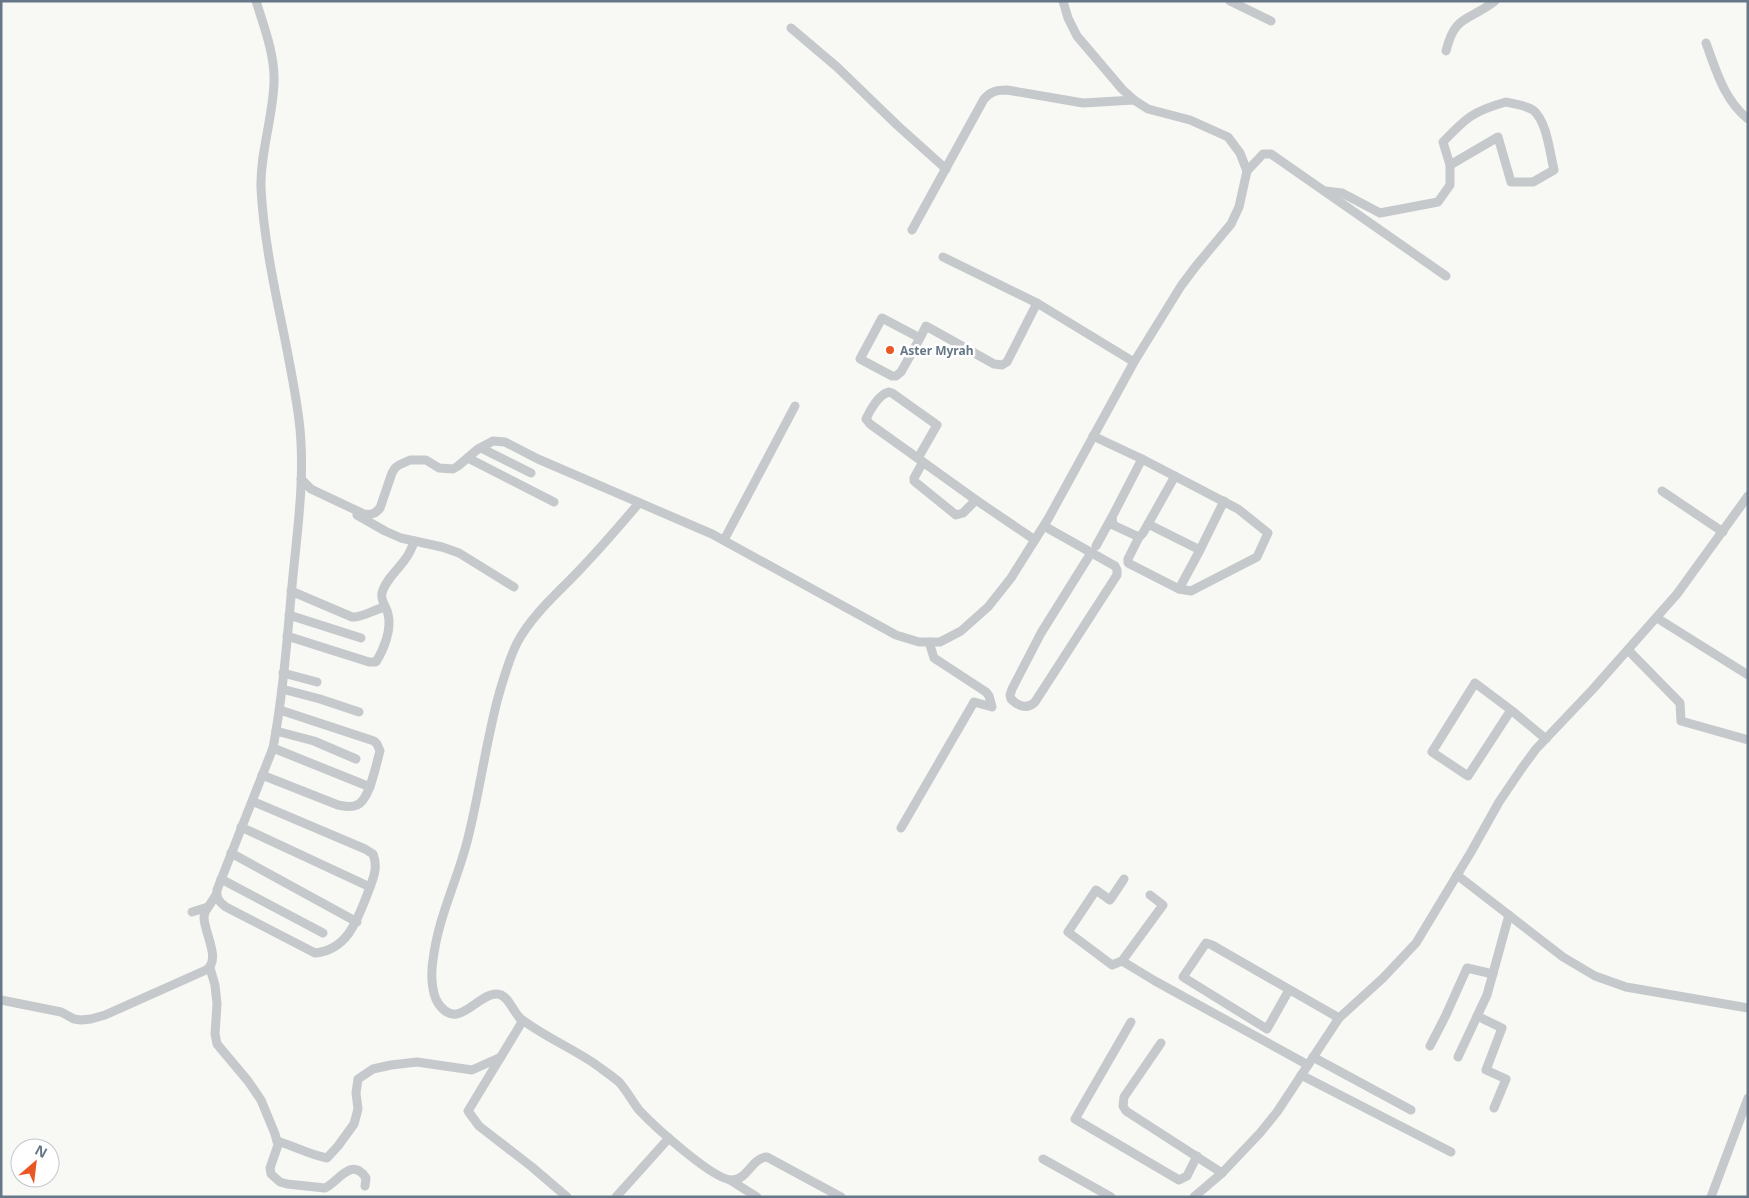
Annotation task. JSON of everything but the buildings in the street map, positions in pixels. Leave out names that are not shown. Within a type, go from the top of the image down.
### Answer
[{"type":"street","points":[[1,1000],[60,1012],[74,1019],[91,1019],[105,1015],[210,968],[213,963],[213,957],[204,921],[208,907],[216,895],[273,748],[280,710],[302,452],[299,418],[264,227],[261,186],[263,157],[274,81],[268,39],[256,1]]},
{"type":"street","points":[[373,525],[377,512],[384,500],[392,473],[399,465],[410,460],[426,460],[446,470],[458,466],[492,441],[505,442],[538,459],[712,534],[896,635],[919,642],[940,642],[961,631],[988,607],[1011,578],[1044,526],[1134,362],[1181,286],[1231,224],[1240,207],[1247,171],[1240,153],[1228,137],[1190,120],[1148,109],[1122,89],[1077,36],[1068,18],[1063,1]]},
{"type":"street","points":[[1230,1],[1271,21]]},
{"type":"street","points":[[1446,51],[1449,37],[1455,26],[1495,1]]},
{"type":"street","points":[[792,28],[838,67],[896,126],[946,168]]},
{"type":"street","points":[[1706,43],[1726,94],[1736,109],[1748,119]]},
{"type":"street","points":[[912,230],[989,93],[995,90],[1007,90],[1084,103],[1134,100]]},
{"type":"street","points":[[1322,191],[1342,193],[1380,213],[1438,202],[1450,185],[1450,165],[1443,142],[1465,119],[1484,108],[1506,102],[1533,110],[1540,119],[1544,126],[1554,170],[1533,182],[1510,182],[1498,137],[1450,165]]},
{"type":"street","points":[[1247,171],[1266,153],[1446,276]]},
{"type":"street","points":[[943,257],[1037,303],[1134,362]]},
{"type":"street","points":[[920,338],[882,318],[860,359],[892,376],[896,376],[901,372],[920,338],[926,326],[994,364],[1002,365],[1007,362],[1037,303]]},
{"type":"street","points":[[976,500],[963,513],[956,515],[914,481],[921,460],[937,425],[892,393],[883,393],[866,420],[870,424],[921,460],[976,500],[1035,540]]},
{"type":"street","points":[[724,540],[795,406]]},
{"type":"street","points":[[1093,436],[1142,459],[1224,501],[1238,509],[1268,533],[1257,557],[1191,591],[1179,589],[1128,563],[1128,559],[1139,537],[1175,476]]},
{"type":"street","points":[[481,448],[531,473]]},
{"type":"street","points":[[468,458],[554,502]]},
{"type":"street","points":[[1044,526],[1094,549],[1115,566],[1117,570],[1115,579],[1035,702],[1025,708],[1011,699],[1012,689],[1041,633],[1094,549],[1142,459]]},
{"type":"street","points":[[300,484],[364,514],[370,515],[377,512]]},
{"type":"street","points":[[300,484],[373,525],[401,538],[458,553],[514,587]]},
{"type":"street","points":[[1662,491],[1723,532]]},
{"type":"street","points":[[1194,1197],[1260,1134],[1339,1018],[1409,952],[1426,928],[1512,780],[1546,739],[1678,594],[1748,496]]},
{"type":"street","points":[[1179,589],[1224,501]]},
{"type":"street","points":[[566,1197],[480,1126],[468,1111],[522,1022],[519,1017],[505,998],[497,994],[489,996],[464,1012],[450,1013],[444,1010],[436,998],[432,976],[436,938],[468,836],[489,732],[507,668],[516,644],[536,613],[587,562],[639,503]]},
{"type":"street","points":[[1112,517],[1113,525],[1139,537]]},
{"type":"street","points":[[1148,524],[1200,550]]},
{"type":"street","points":[[287,636],[373,663],[376,662],[382,652],[389,630],[389,615],[381,599],[382,593],[415,541]]},
{"type":"street","points":[[291,591],[357,618],[385,606]]},
{"type":"street","points":[[289,615],[361,638]]},
{"type":"street","points":[[1657,618],[1748,675]]},
{"type":"street","points":[[901,828],[974,702],[992,707],[986,692],[934,658],[929,642]]},
{"type":"street","points":[[1628,650],[1680,703],[1681,721],[1748,740]]},
{"type":"street","points":[[283,673],[317,682]]},
{"type":"street","points":[[1511,710],[1468,776],[1432,752],[1475,683],[1511,710],[1546,739]]},
{"type":"street","points":[[282,689],[359,712]]},
{"type":"street","points":[[262,776],[338,805],[356,806],[364,800],[370,787],[380,751],[374,741],[280,710]]},
{"type":"street","points":[[276,731],[314,741],[356,759]]},
{"type":"street","points":[[273,748],[370,787]]},
{"type":"street","points":[[216,895],[219,902],[226,907],[315,953],[327,952],[332,949],[350,932],[370,887],[376,868],[376,860],[373,854],[252,800]]},
{"type":"street","points":[[242,827],[370,887]]},
{"type":"street","points":[[231,853],[356,922]]},
{"type":"street","points":[[1457,875],[1581,968],[1612,983],[1748,1008]]},
{"type":"street","points":[[221,878],[324,933]]},
{"type":"street","points":[[1124,879],[1110,900],[1096,890],[1068,932],[1112,965],[1122,961],[1163,904],[1150,896]]},
{"type":"street","points":[[192,912],[208,907]]},
{"type":"street","points":[[1458,1057],[1487,995],[1509,915]]},
{"type":"street","points":[[1289,990],[1267,1029],[1183,978],[1206,943],[1339,1018]]},
{"type":"street","points":[[1122,961],[1163,986],[1411,1110]]},
{"type":"street","points":[[210,968],[215,985],[217,1004],[215,1034],[217,1044],[248,1081],[261,1100],[277,1141],[278,1145],[270,1168],[271,1174],[280,1182],[303,1187],[325,1188],[330,1186],[345,1172],[355,1169],[364,1174],[366,1178],[365,1186]]},
{"type":"street","points":[[1430,1046],[1467,968],[1493,974]]},
{"type":"street","points":[[1477,1016],[1502,1028],[1486,1070],[1506,1079],[1494,1108]]},
{"type":"street","points":[[519,1017],[594,1063],[618,1081],[639,1109],[669,1138],[715,1174],[730,1180],[741,1178],[755,1161],[767,1157],[831,1194],[841,1197]]},
{"type":"street","points":[[1131,1022],[1075,1119],[1179,1180],[1187,1176],[1197,1156]]},
{"type":"street","points":[[1161,1043],[1124,1097],[1123,1106],[1126,1111],[1222,1172]]},
{"type":"street","points":[[277,1141],[315,1156],[327,1158],[354,1124],[358,1109],[356,1093],[358,1079],[373,1069],[417,1062],[472,1070],[501,1056]]},
{"type":"street","points":[[1301,1075],[1451,1152]]},
{"type":"street","points":[[1711,1197],[1748,1098]]},
{"type":"street","points":[[616,1197],[669,1138]]},
{"type":"street","points":[[1043,1158],[1111,1197]]},
{"type":"street","points":[[730,1180],[753,1196]]},
{"type":"place","name":"Aster Myrah","points":[[890,350]]}]
